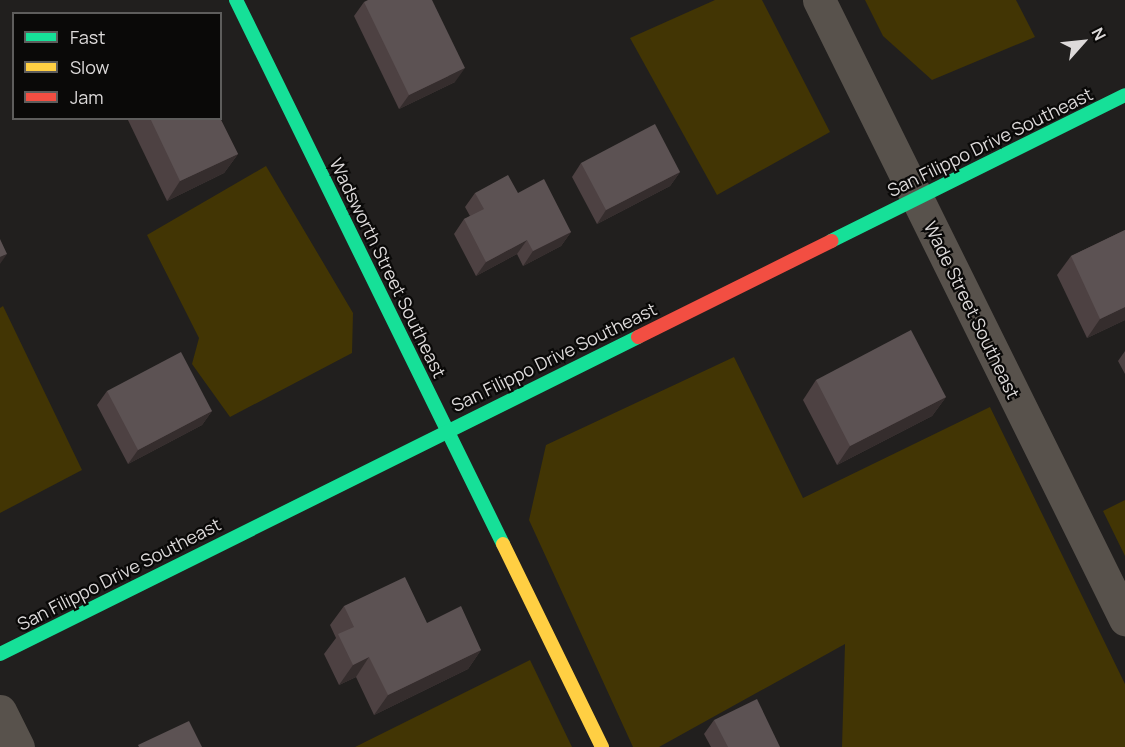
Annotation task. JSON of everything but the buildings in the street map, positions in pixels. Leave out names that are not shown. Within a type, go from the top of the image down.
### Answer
[{"type":"street","name":"Wadsworth Street Southeast","points":[[236,0],[602,747]]},
{"type":"street","name":"Wade Street Southeast","points":[[819,0],[1125,619]]},
{"type":"street","name":"San Filippo Drive Southeast","points":[[0,654],[1125,95]]},
{"type":"street","points":[[0,711],[18,747]]},
{"type":"shaded area","points":[[715,0],[762,0],[830,132],[717,195],[630,38]]},
{"type":"shaded area","points":[[865,0],[1016,0],[1035,37],[932,80],[883,36]]},
{"type":"shaded area","points":[[266,166],[353,313],[352,353],[230,417],[192,364],[199,338],[147,235]]},
{"type":"shaded area","points":[[3,306],[82,470],[0,513],[0,308]]},
{"type":"shaded area","points":[[734,357],[803,498],[990,407],[1125,684],[1125,747],[842,747],[845,644],[659,747],[633,747],[529,520],[546,445]]},
{"type":"shaded area","points":[[1125,500],[1125,556],[1103,511]]},
{"type":"shaded area","points":[[530,660],[572,747],[355,747]]},
{"type":"traffic: fast","points":[[236,0],[503,544]]},
{"type":"traffic: fast","points":[[831,241],[1125,95]]},
{"type":"traffic: fast","points":[[0,654],[638,337]]},
{"type":"traffic: slow","points":[[503,544],[602,747]]},
{"type":"traffic: jam","points":[[638,337],[831,241]]}]
